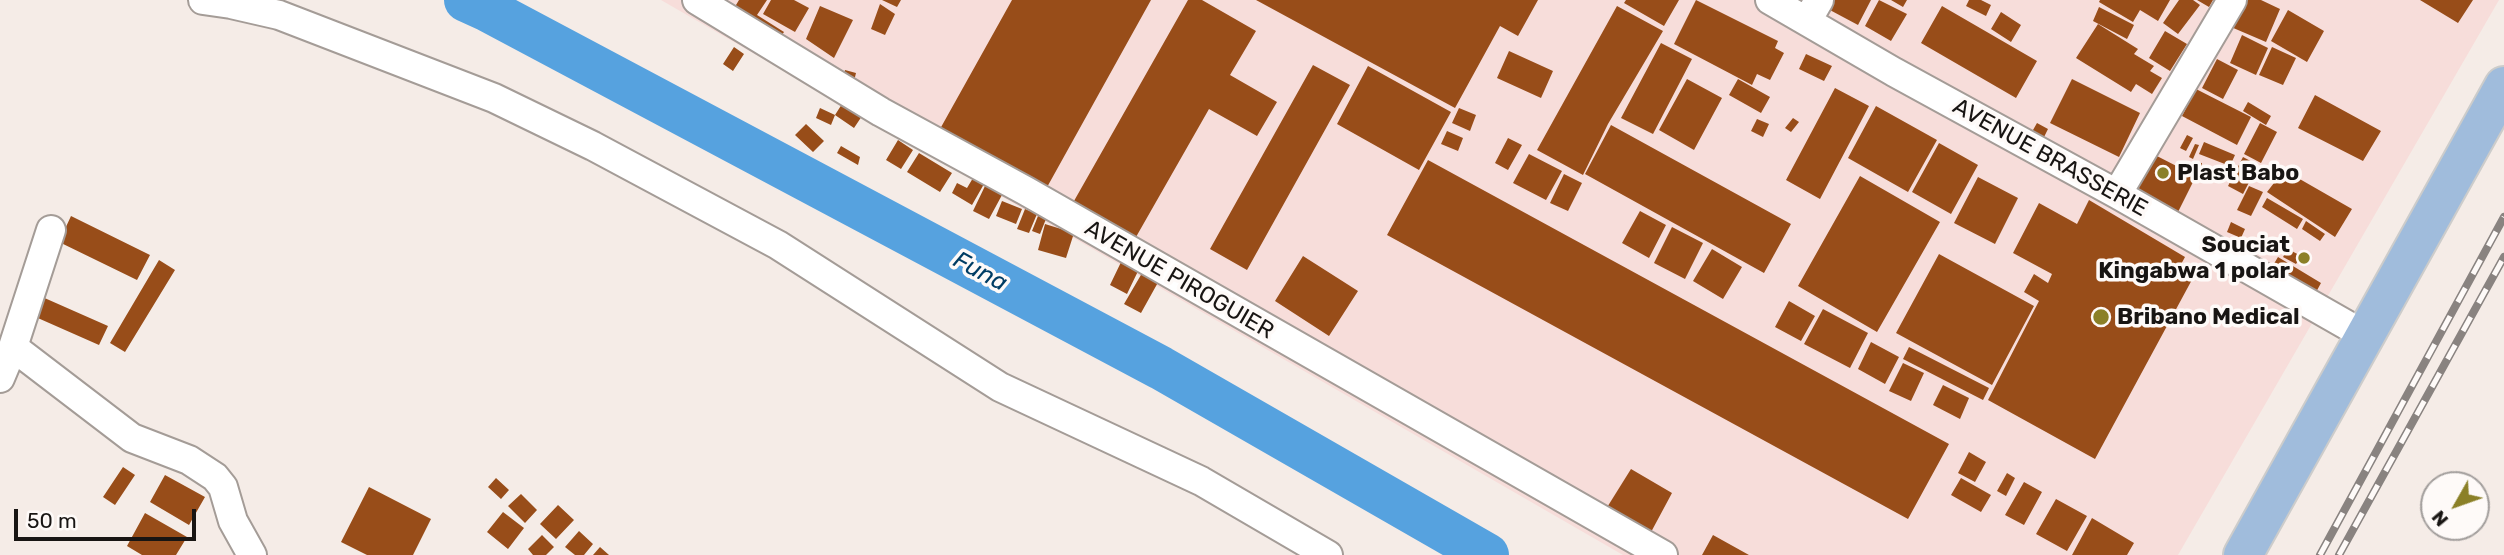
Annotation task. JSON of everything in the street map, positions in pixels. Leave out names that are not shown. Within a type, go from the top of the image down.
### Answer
[{"type":"main road","points":[[2244,555],[2504,86]]},
{"type":"street","points":[[203,0],[279,15],[494,98],[593,146],[778,245],[1000,387],[1201,481],[1328,555]]},
{"type":"street","name":"AVENUE PIROGUIER","points":[[697,0],[881,112],[1026,191],[1663,555]]},
{"type":"street","name":"AVENUE BRASSERIE","points":[[1770,0],[1813,11],[1894,72],[2117,194],[2366,336]]},
{"type":"street","points":[[2117,194],[2232,0]]},
{"type":"street","points":[[0,378],[13,347],[51,230]]},
{"type":"street","points":[[13,347],[132,438],[190,460],[215,477],[223,487],[233,522],[252,555]]},
{"type":"shaded area","points":[[661,0],[2499,0],[2178,555],[1623,555]]},
{"type":"building","points":[[739,0],[767,0],[757,15],[784,32],[778,41],[733,10]]},
{"type":"building","points":[[771,0],[794,0],[809,8],[795,32],[763,14]]},
{"type":"building","points":[[882,0],[901,0],[897,7]]},
{"type":"building","points":[[1012,0],[1151,0],[1046,189],[940,129]]},
{"type":"building","points":[[1188,0],[1202,0],[1256,31],[1230,75],[1277,102],[1257,136],[1209,109],[1132,244],[1070,208]]},
{"type":"building","points":[[1256,0],[1538,0],[1518,36],[1500,26],[1455,108]]},
{"type":"building","points":[[1626,0],[1679,0],[1664,26],[1624,3]]},
{"type":"building","points":[[1696,0],[1778,41],[1775,48],[1784,53],[1770,80],[1757,74],[1752,85],[1674,44]]},
{"type":"building","points":[[1833,0],[1871,0],[1858,25],[1828,9]]},
{"type":"building","points":[[1879,0],[1907,14],[1891,41],[1865,26]]},
{"type":"building","points":[[1891,0],[1907,0],[1903,7]]},
{"type":"building","points":[[1969,0],[1981,0],[1991,5],[1986,16],[1966,6]]},
{"type":"building","points":[[2170,0],[2158,21],[2140,10],[2133,22],[2099,2]]},
{"type":"building","points":[[2179,0],[2193,0],[2200,5],[2178,34],[2163,23]]},
{"type":"building","points":[[2197,0],[2213,0],[2209,7]]},
{"type":"building","points":[[2243,0],[2261,0],[2280,9],[2266,42],[2231,27]]},
{"type":"building","points":[[2420,0],[2473,0],[2458,23]]},
{"type":"building","points":[[880,4],[895,14],[885,35],[871,29]]},
{"type":"building","points":[[820,6],[853,20],[834,58],[806,39]]},
{"type":"building","points":[[1617,6],[1663,31],[1608,124],[1583,175],[1537,150]]},
{"type":"building","points":[[1942,6],[2037,61],[2016,98],[1921,43]]},
{"type":"building","points":[[2099,7],[2134,25],[2127,39],[2093,21]]},
{"type":"building","points":[[2288,10],[2324,31],[2307,62],[2271,41]]},
{"type":"building","points":[[2001,12],[2021,25],[2011,42],[1991,29]]},
{"type":"building","points":[[2098,24],[2138,49],[2134,54],[2154,66],[2150,71],[2162,78],[2152,94],[2136,84],[2131,92],[2076,58]]},
{"type":"building","points":[[2165,31],[2187,44],[2170,71],[2149,58]]},
{"type":"building","points":[[2242,35],[2268,48],[2256,75],[2230,63]]},
{"type":"building","points":[[1661,43],[1692,59],[1653,134],[1621,118]]},
{"type":"building","points":[[734,47],[744,54],[733,71],[723,64]]},
{"type":"building","points":[[2272,47],[2296,58],[2283,85],[2259,75]]},
{"type":"building","points":[[1509,51],[1553,71],[1541,98],[1497,78]]},
{"type":"building","points":[[1806,54],[1832,66],[1824,81],[1799,69]]},
{"type":"building","points":[[2217,59],[2238,70],[2223,99],[2202,88]]},
{"type":"building","points":[[1313,65],[1350,85],[1247,270],[1210,249]]},
{"type":"building","points":[[1368,66],[1451,112],[1419,170],[1337,124]]},
{"type":"building","points":[[845,70],[856,73],[854,81],[843,78]]},
{"type":"building","points":[[1687,79],[1722,98],[1694,150],[1659,130]]},
{"type":"building","points":[[1738,79],[1770,97],[1761,113],[1729,95]]},
{"type":"building","points":[[2072,79],[2140,113],[2119,157],[2050,123]]},
{"type":"building","points":[[1835,88],[1869,106],[1820,199],[1786,180]]},
{"type":"building","points":[[2196,89],[2251,117],[2237,145],[2182,116]]},
{"type":"building","points":[[2315,95],[2381,131],[2363,161],[2298,128]]},
{"type":"building","points":[[2248,102],[2271,116],[2266,125],[2243,111]]},
{"type":"building","points":[[842,104],[862,116],[854,128],[835,115]]},
{"type":"building","points":[[1876,106],[1937,140],[1908,192],[1848,158]]},
{"type":"building","points":[[820,108],[835,115],[831,125],[816,118]]},
{"type":"building","points":[[1459,108],[1476,115],[1470,131],[1452,123]]},
{"type":"building","points":[[1793,118],[1799,122],[1791,132],[1785,128]]},
{"type":"building","points":[[1757,119],[1769,124],[1763,137],[1751,131]]},
{"type":"building","points":[[2037,123],[2048,129],[2041,143],[2029,137]]},
{"type":"building","points":[[2260,123],[2277,132],[2261,163],[2244,154]]},
{"type":"building","points":[[806,124],[824,141],[813,152],[795,135]]},
{"type":"building","points":[[1611,125],[1791,224],[1764,273],[1585,174]]},
{"type":"building","points":[[1447,131],[1463,138],[1458,151],[1441,144]]},
{"type":"building","points":[[2187,135],[2193,138],[2186,151],[2180,148]]},
{"type":"building","points":[[1508,138],[1522,145],[1508,170],[1495,163]]},
{"type":"building","points":[[898,140],[913,150],[901,169],[886,160]]},
{"type":"building","points":[[2204,142],[2235,155],[2230,166],[2199,154]]},
{"type":"building","points":[[1939,143],[1978,165],[1951,214],[1912,192]]},
{"type":"building","points":[[2195,144],[2199,145],[2193,159],[2189,157]]},
{"type":"building","points":[[841,146],[860,157],[858,165],[837,153]]},
{"type":"building","points":[[919,153],[952,173],[940,192],[907,172]]},
{"type":"building","points":[[1529,154],[1562,171],[1546,200],[1513,183]]},
{"type":"building","points":[[2153,154],[2196,176],[2178,212],[2135,189]]},
{"type":"building","points":[[2243,157],[2258,165],[2243,194],[2228,186]]},
{"type":"building","points":[[1428,160],[1949,444],[1908,519],[1387,235]]},
{"type":"building","points":[[2193,162],[2202,163],[2201,170],[2192,168]]},
{"type":"building","points":[[2218,169],[2225,172],[2223,178],[2215,174]]},
{"type":"building","points":[[2284,170],[2352,209],[2335,237],[2267,192]]},
{"type":"building","points":[[1564,174],[1582,183],[1568,211],[1550,203]]},
{"type":"building","points":[[1860,176],[1940,222],[1877,332],[1798,286]]},
{"type":"building","points":[[1978,177],[2018,198],[1995,244],[1954,223]]},
{"type":"building","points":[[973,178],[984,184],[972,205],[952,193],[957,183],[967,188]]},
{"type":"building","points":[[985,186],[1002,195],[989,219],[973,211]]},
{"type":"building","points":[[2249,186],[2263,192],[2251,216],[2237,210]]},
{"type":"building","points":[[2267,198],[2303,219],[2297,229],[2262,207]]},
{"type":"building","name":"Bribano Medical","points":[[2089,200],[2185,257],[2179,268],[2194,276],[2095,459],[1988,400],[2039,301],[2024,292],[2034,274],[2048,283],[2052,274],[2013,253],[2039,203],[2077,224]]},
{"type":"building","points":[[1002,201],[1022,209],[1016,224],[996,216]]},
{"type":"building","points":[[1025,209],[1037,214],[1029,233],[1017,229]]},
{"type":"building","points":[[1640,211],[1666,225],[1649,258],[1622,243]]},
{"type":"building","points":[[71,216],[150,255],[137,280],[59,242]]},
{"type":"building","points":[[1038,216],[1046,219],[1040,234],[1032,231]]},
{"type":"building","points":[[2306,221],[2325,234],[2320,241],[2302,229]]},
{"type":"building","points":[[2231,222],[2245,229],[2241,238],[2227,232]]},
{"type":"building","points":[[1045,224],[1074,233],[1066,258],[1038,250]]},
{"type":"building","points":[[1672,227],[1703,243],[1685,279],[1654,263]]},
{"type":"building","points":[[2275,239],[2284,246],[2279,252],[2270,245]]},
{"type":"building","points":[[1712,249],[1742,267],[1723,299],[1693,281]]},
{"type":"building","points":[[2288,249],[2301,256],[2296,264],[2283,257]]},
{"type":"building","points":[[1939,254],[2034,306],[1992,385],[1896,333]]},
{"type":"building","points":[[1303,256],[1358,291],[1329,336],[1275,301]]},
{"type":"building","points":[[2278,257],[2321,283],[2315,294],[2272,267]]},
{"type":"building","points":[[1123,258],[1140,267],[1127,294],[1110,285]]},
{"type":"building","points":[[159,260],[175,270],[125,352],[110,343]]},
{"type":"building","points":[[1145,268],[1161,277],[1141,313],[1124,304]]},
{"type":"building","points":[[40,296],[108,326],[99,345],[31,315]]},
{"type":"building","points":[[1789,301],[1815,316],[1801,341],[1775,327]]},
{"type":"building","points":[[1823,309],[1868,333],[1850,368],[1804,344]]},
{"type":"building","points":[[1871,342],[1899,357],[1885,384],[1858,369]]},
{"type":"building","points":[[1909,347],[1989,388],[1983,400],[1903,359]]},
{"type":"building","points":[[1903,363],[1924,373],[1911,401],[1889,391]]},
{"type":"building","points":[[1943,385],[1969,398],[1960,419],[1933,405]]},
{"type":"building","points":[[1969,452],[1986,462],[1975,482],[1958,473]]},
{"type":"building","points":[[123,467],[135,475],[115,505],[103,497]]},
{"type":"building","points":[[1631,469],[1672,493],[1650,534],[1606,509]]},
{"type":"building","points":[[2007,473],[2015,478],[2006,496],[1997,491]]},
{"type":"building","points":[[165,475],[205,497],[189,525],[150,502]]},
{"type":"building","points":[[496,478],[509,490],[501,499],[488,487]]},
{"type":"building","points":[[1961,478],[1991,495],[1981,512],[1951,495]]},
{"type":"building","points":[[2024,482],[2042,492],[2024,525],[2005,515]]},
{"type":"building","points":[[369,487],[431,519],[413,555],[367,555],[341,542]]},
{"type":"building","points":[[521,494],[537,510],[525,523],[508,506]]},
{"type":"building","points":[[2056,499],[2087,516],[2067,551],[2036,534]]},
{"type":"building","points":[[558,505],[574,520],[556,539],[540,524]]},
{"type":"building","points":[[503,512],[524,528],[508,549],[487,532]]},
{"type":"building","points":[[145,513],[187,537],[176,555],[142,555],[127,546]]},
{"type":"building","points":[[2092,518],[2134,543],[2127,555],[2072,555]]},
{"type":"building","points":[[579,531],[593,544],[584,555],[575,555],[565,547]]},
{"type":"building","points":[[542,535],[554,547],[546,555],[533,555],[528,549]]},
{"type":"building","points":[[1713,535],[1749,555],[1702,555]]},
{"type":"building","points":[[600,547],[609,555],[593,555]]},
{"type":"waterway","name":"Funa","points":[[466,0],[1161,368],[1487,555]]},
{"type":"railway","points":[[2320,555],[2504,217]]},
{"type":"railway","points":[[2339,555],[2504,257]]},
{"type":"place","name":"Plast Babo","points":[[2163,173]]},
{"type":"place","name":"Souciat Kingabwa 1 polar","points":[[2304,258]]},
{"type":"place","name":"Bribano Medical","points":[[2101,317]]}]
